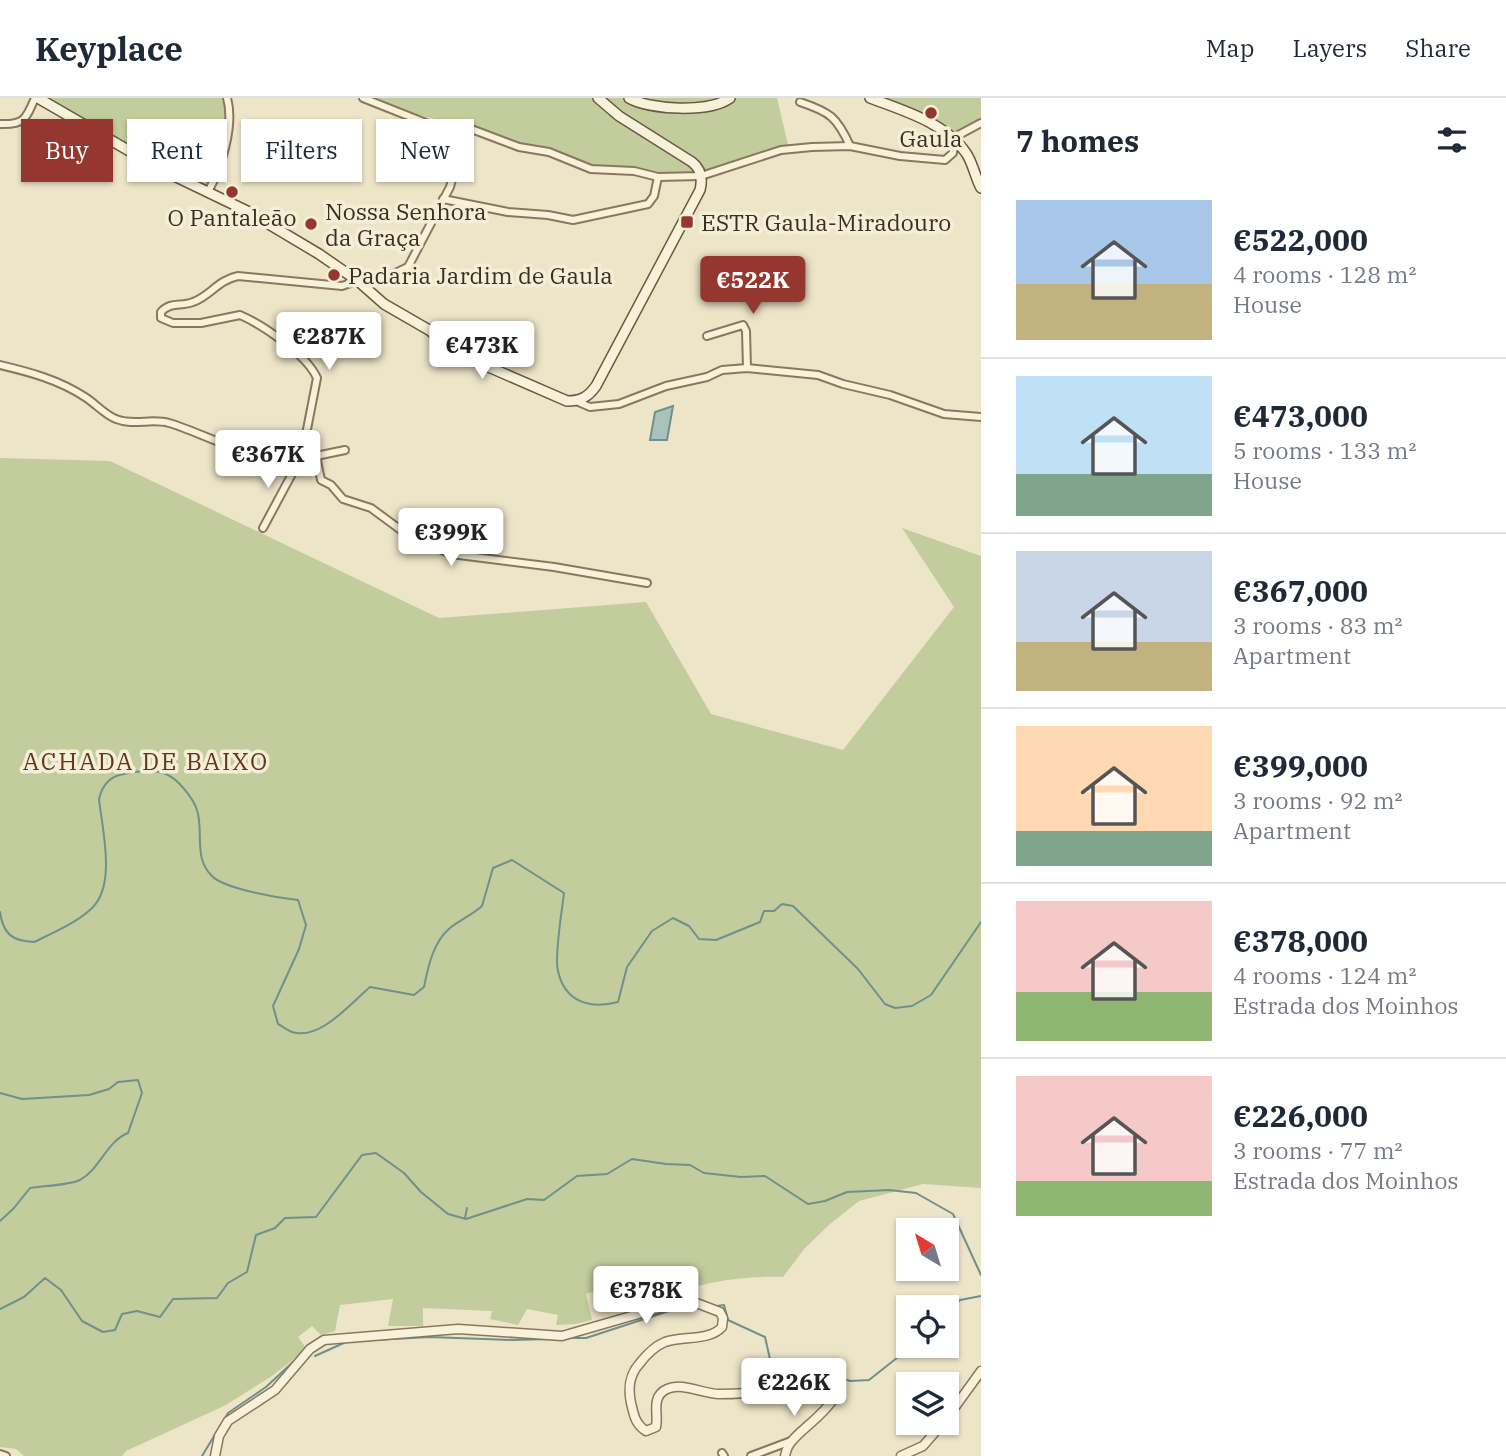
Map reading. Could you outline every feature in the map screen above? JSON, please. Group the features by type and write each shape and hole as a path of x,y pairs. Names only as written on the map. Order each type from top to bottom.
{"main road":[{"path":"36,98 164,171 247,211 341,268 384,304 429,330 461,355 559,399 576,401 587,396 596,386 700,190 701,176 692,162 619,116 598,98"},
{"path":"629,98 655,105 700,108 730,98"},
{"path":"870,98 925,119 953,140 969,158 981,188"}],"street":[{"path":"0,124 13,124 23,120 36,98"},
{"path":"208,192 219,172 229,118 228,98"},
{"path":"363,98 416,119"},
{"path":"800,102 822,110 837,120 850,146"},
{"path":"474,130 519,147 549,152 583,168 634,171 658,177 701,176 789,149 850,146 900,156 945,160 954,153 953,140 981,123"},
{"path":"443,200 508,212 579,219 648,204 654,196 658,177"},
{"path":"263,528 299,457 317,378 308,364 283,342 240,315 201,323 181,323 166,321 161,318 161,312 174,303 197,301 226,279 238,276 342,286 393,274 408,267 450,182"},
{"path":"707,336 743,325 746,331 747,368"},
{"path":"0,366 38,374 69,388 120,421 160,420 240,450 284,460 345,450"},
{"path":"576,401 590,407 619,404 666,386 707,377 722,370 747,368 818,375 890,395 943,414 981,417"},
{"path":"316,456 321,480 331,485 343,499 370,508 409,536 451,554 554,567 647,583"},
{"path":"215,1456 219,1436 228,1421 275,1390 310,1349 324,1340 458,1329 562,1336 680,1301 691,1301 717,1310 723,1315 723,1324 715,1333 663,1343 636,1367 629,1385 629,1394 638,1424 643,1430 649,1432 656,1427 656,1400 663,1391 671,1388 681,1387 718,1394 773,1389 815,1377 830,1377 837,1384 838,1390 829,1406 791,1441 751,1456"},
{"path":"959,1401 981,1371"},
{"path":"901,1456 923,1446 933,1435"},
{"path":"785,1456 791,1441"},
{"path":"0,1454 6,1456"}],"green space":[{"path":"47,98 227,98 228,122 227,130 227,119 127,119 127,148 113,139 113,119 81,119"},
{"path":"364,98 777,98 789,149 701,176 591,169 474,130 474,119 435,119 373,103"},
{"path":"870,98 981,98 981,123 951,139 917,115"},
{"path":"187,182 213,182 208,192"},
{"path":"0,458 110,461 439,618 646,602 711,714 843,750 954,607 902,528 981,556 981,1188 923,1184 859,1201 805,1248 783,1277 740,1278 702,1285 625,1311 614,1285 586,1294 592,1320 575,1324 556,1325 558,1315 527,1309 518,1325 490,1319 492,1311 423,1308 423,1326 388,1326 393,1299 340,1305 335,1331 321,1335 312,1326 298,1337 307,1349 272,1376 226,1405 126,1451 122,1456 24,1456 16,1449 0,1447"}],"water":[{"path":"673,406 667,440 650,440 655,412"}],"waterway":[{"path":"0,912 3,926 10,935 34,942 91,909 99,899 106,872 99,799 102,790 107,782 119,775 151,771 171,776 192,800 199,818 203,861 212,876 240,889 298,900 306,925 299,949 273,1006 278,1024 292,1032 303,1033 324,1026 370,987 414,995 424,987 439,940 450,928 482,906 493,868 512,860 564,893 558,971 561,982 573,997 589,1004 618,1002 627,967 652,931 673,918 689,926 699,939 716,940 760,922 764,911 774,911 782,904 793,906 858,969 885,1004 895,1008 912,1006 931,995 981,922"},
{"path":"0,1093 22,1099 89,1095 109,1089 118,1082 138,1080 142,1093 128,1133 114,1142 87,1175 70,1183 30,1188 0,1221"},
{"path":"0,1309 24,1297 45,1278 61,1290 82,1321 103,1332 115,1330 122,1314 137,1311 160,1317 173,1299 217,1298 228,1283 247,1272 256,1235 275,1228 285,1218 316,1217 362,1155 376,1153 404,1173 421,1192 448,1214 466,1219 527,1199 544,1200 577,1176 607,1174 632,1159 690,1165 704,1173 741,1177 765,1176 808,1204 825,1201 847,1192 889,1190 916,1193 953,1214 981,1275"},
{"path":"465,1218 467,1208"},
{"path":"959,1301 981,1296"},
{"path":"717,1306 724,1305 728,1320 765,1337 772,1368 826,1373"},
{"path":"568,1338 586,1338 672,1310 698,1307"},
{"path":"355,1341 430,1337 549,1339"},
{"path":"315,1356 346,1342"},
{"path":"833,1375 850,1381 869,1380 897,1358"},
{"path":"202,1456 228,1413 266,1387 294,1361"}],"place":[{"name":"Gaula","path":"931,113"},
{"name":"O Pantaleão","path":"232,192"},
{"name":"ESTR Gaula-Miradouro","path":"687,222"},
{"name":"Nossa Senhora da Graça","path":"311,224"},
{"name":"Padaria Jardim de Gaula","path":"334,275"}],"district":[{"name":"ACHADA DE BAIXO","path":"146,761"}]}
